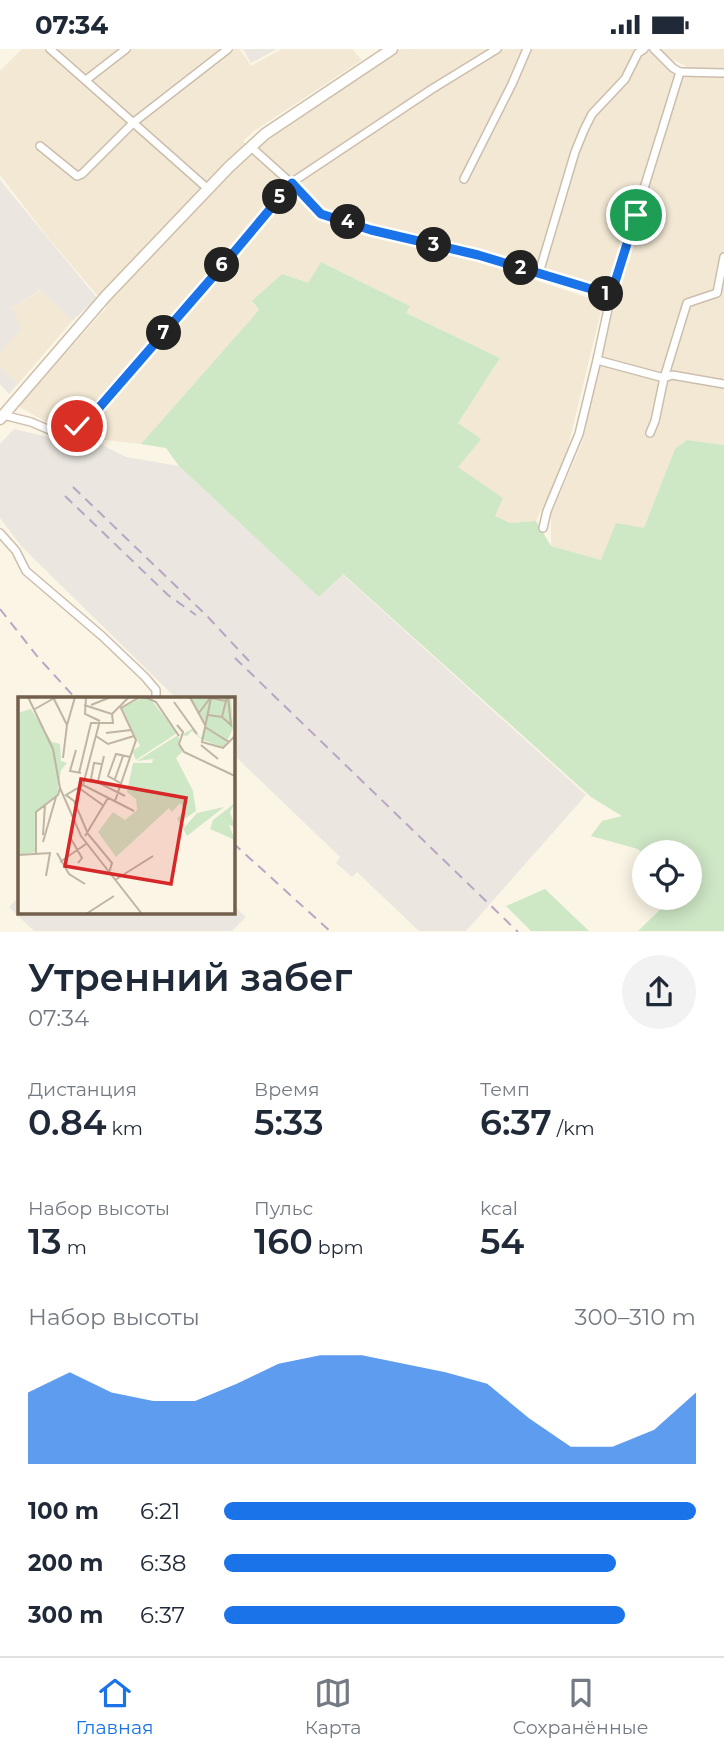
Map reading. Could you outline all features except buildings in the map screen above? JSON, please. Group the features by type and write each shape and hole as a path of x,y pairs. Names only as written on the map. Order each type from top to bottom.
{"main road":[{"path":"2,417 106,296 208,188 251,147 265,134 392,49"}],"street":[{"path":"50,49 208,188"},
{"path":"86,80 126,49"},
{"path":"40,146 77,176 82,174 134,122 228,49"},
{"path":"2,417 31,422 52,431 63,431 77,426 97,410 292,183 497,49"},
{"path":"464,179 527,49"},
{"path":"539,273 584,130 592,114 625,79 638,53 644,49"},
{"path":"654,49 680,72 724,73"},
{"path":"543,528 547,511 579,433 611,295 680,72"},
{"path":"251,147 292,183 321,214 371,230 478,255 611,295"},
{"path":"650,433 687,303 717,293 724,257"},
{"path":"597,360 664,378 672,375 724,384"},
{"path":"0,533 16,551 26,571 145,677 156,690 156,697"}],"shaded area":[{"path":"22,49 240,49 251,66 282,49 352,49 362,60 243,141 319,217 430,252 479,261 603,303 563,467 536,521 510,523 494,516 503,498 457,467 458,423 500,358 406,313 410,306 321,262 308,283 252,302 259,310 141,444 71,436 18,406 107,307 0,175 0,71"},
{"path":"243,49 277,49 251,63"},
{"path":"401,49 649,49 660,62 677,73 606,297 469,248 331,214 296,187 256,148"},
{"path":"658,49 724,49 724,445 687,440 675,449 644,529 601,560 551,546 551,515 582,443 613,302 686,66 664,56"},
{"path":"0,180 97,298 72,321 40,290 12,308 22,329 0,352"},
{"path":"41,290 72,321 18,384 0,367 0,352 22,329 11,309"},
{"path":"0,367 18,384 9,394 0,384"},
{"path":"14,429 93,448 100,444 126,457 179,466 319,597 342,574 586,795 466,931 419,931 357,872 352,877 336,863 340,857 234,755 234,697 175,697 22,547 0,518 0,444"},
{"path":"18,897 18,914 234,914 234,906 246,917 232,931 34,931 9,907"}],"green space":[{"path":"321,262 410,306 406,313 500,358 458,423 481,439 458,467 503,498 495,516 510,523 536,521 551,546 601,560 616,523 644,528 675,449 687,440 724,445 724,931 638,931 660,910 702,910 702,840 632,840 632,847 591,836 602,821 622,816 591,797 343,574 319,597 179,466 166,448 141,444 259,310 252,301 282,274 308,283"},
{"path":"545,889 589,931 531,931 506,906"}],"railway":[{"path":"73,487 207,616 249,661"},
{"path":"65,496 168,595 196,615"},
{"path":"0,609 74,697"},
{"path":"235,658 518,932"},
{"path":"234,844 331,932"}],"route":[{"path":"77,426 97,410 292,183 321,214 371,230 478,255 611,295 636,215"}]}
